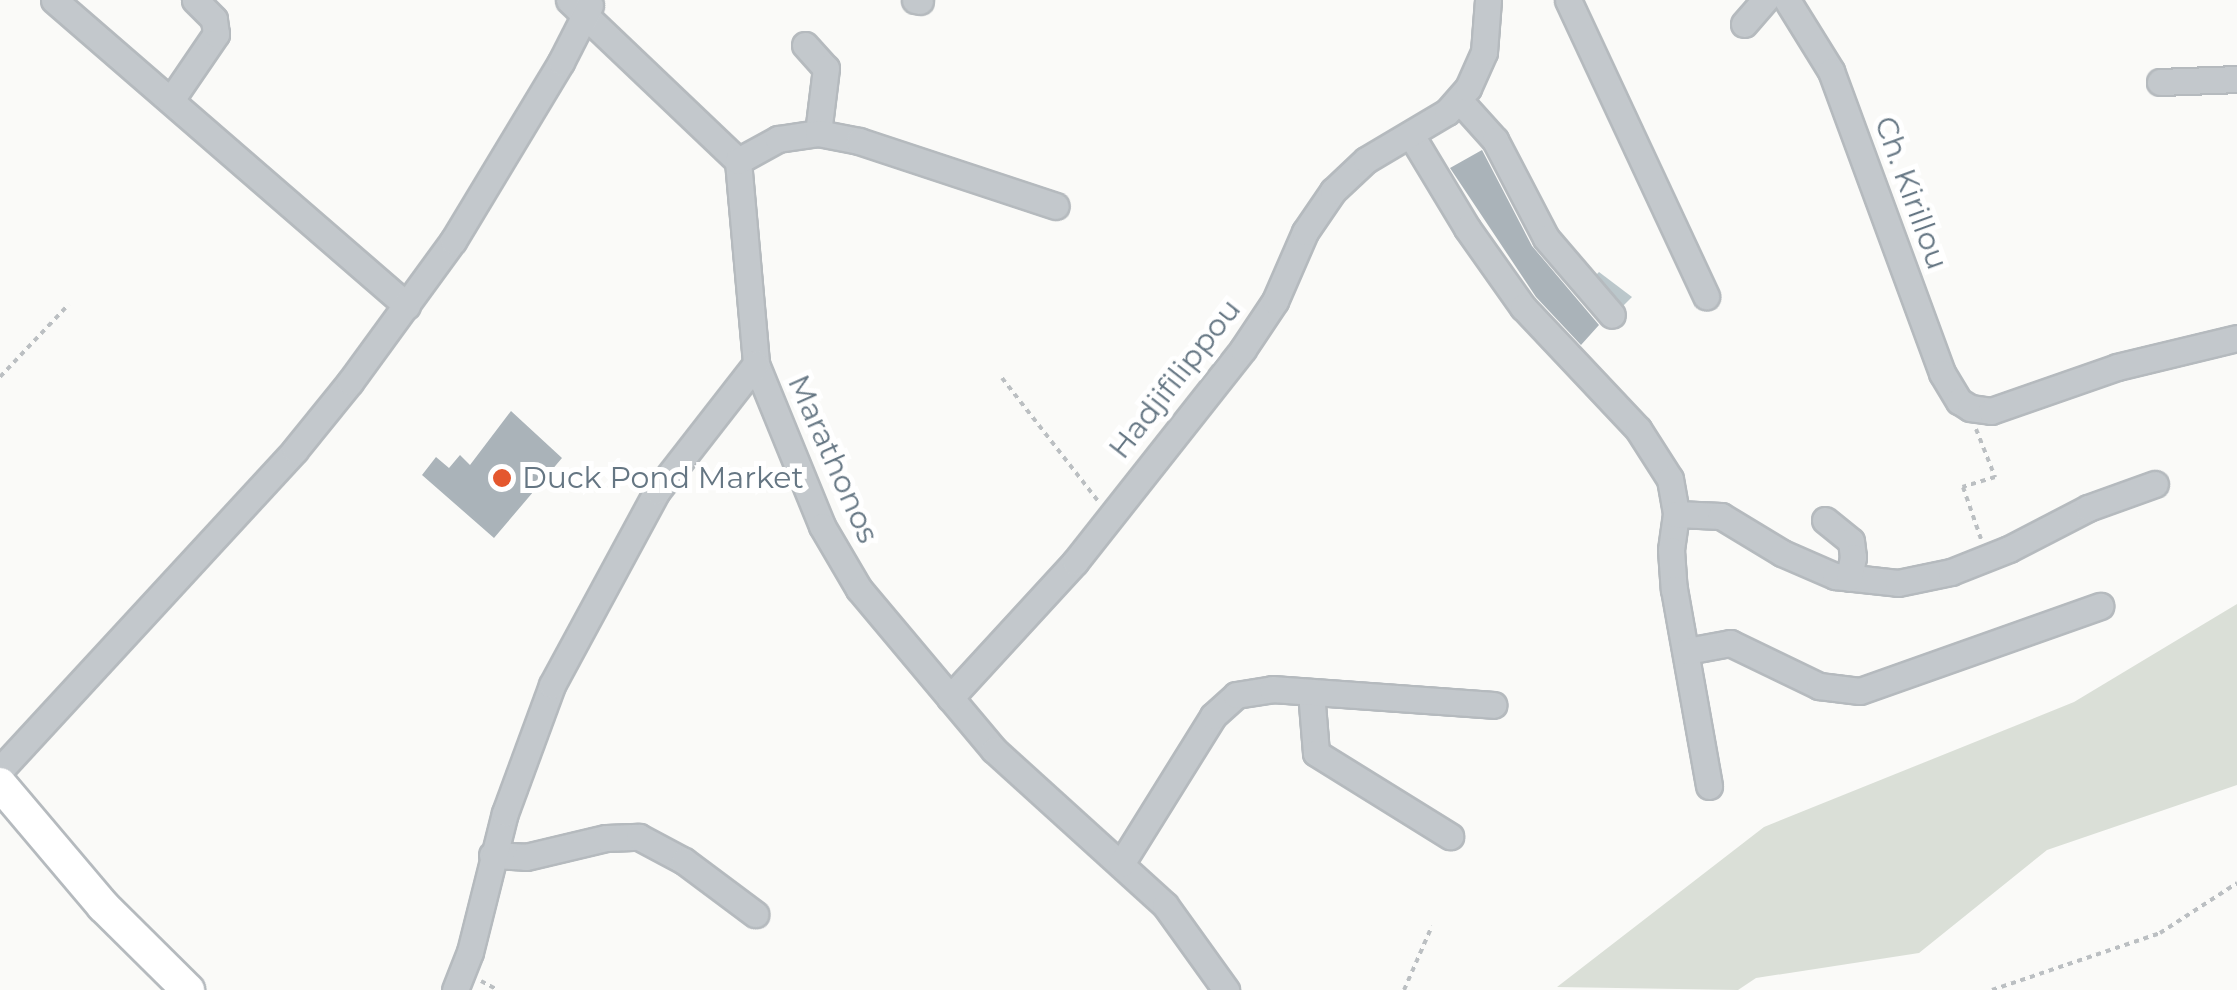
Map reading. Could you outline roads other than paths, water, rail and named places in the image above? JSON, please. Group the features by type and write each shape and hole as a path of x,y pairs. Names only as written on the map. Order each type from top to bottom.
{"main road":[{"path":"2,788 102,906 188,990"}],"street":[{"path":"54,0 407,306"},
{"path":"171,100 216,34 214,19 195,0"},
{"name":"Hadjifilippou","path":"950,698 1031,613 1260,327 1305,232 1326,200 1366,160 1458,100 1477,73 1484,52 1488,0"},
{"path":"1568,0 1706,296"},
{"path":"1744,24 1765,0"},
{"name":"Ch. Kirillou","path":"1787,0 1830,70 1942,373 1970,408 1992,411 2014,406 2116,367 2237,338"},
{"path":"2,788 296,450 407,306 463,224 582,5 738,161 778,139 818,133 859,142 1056,206"},
{"path":"805,45 826,68 818,133"},
{"path":"2160,82 2237,80"},
{"path":"1458,100 1495,140 1546,238 1612,315"},
{"path":"1411,134 1467,228 1523,307 1652,446 1670,479 1676,514 1671,568 1709,786"},
{"name":"Marathonos","path":"738,161 756,364 838,557 881,619 994,750 1121,864 1186,930 1226,990"},
{"path":"454,990 470,952 492,855 530,736 575,636 657,491 756,364"},
{"path":"1676,514 1721,516 1812,568 1849,578 1910,582 1988,558 2088,508 2155,484"},
{"path":"1824,520 1850,541 1854,557 1849,578"},
{"path":"1687,651 1730,644 1819,686 1860,691 2100,606"},
{"path":"1121,864 1222,704 1250,690 1493,705"},
{"path":"1312,692 1316,753 1450,836"},
{"path":"492,855 526,857 606,838 639,838 684,861 755,914"}],"place":[{"name":"Duck Pond Market","path":"502,478"}]}
